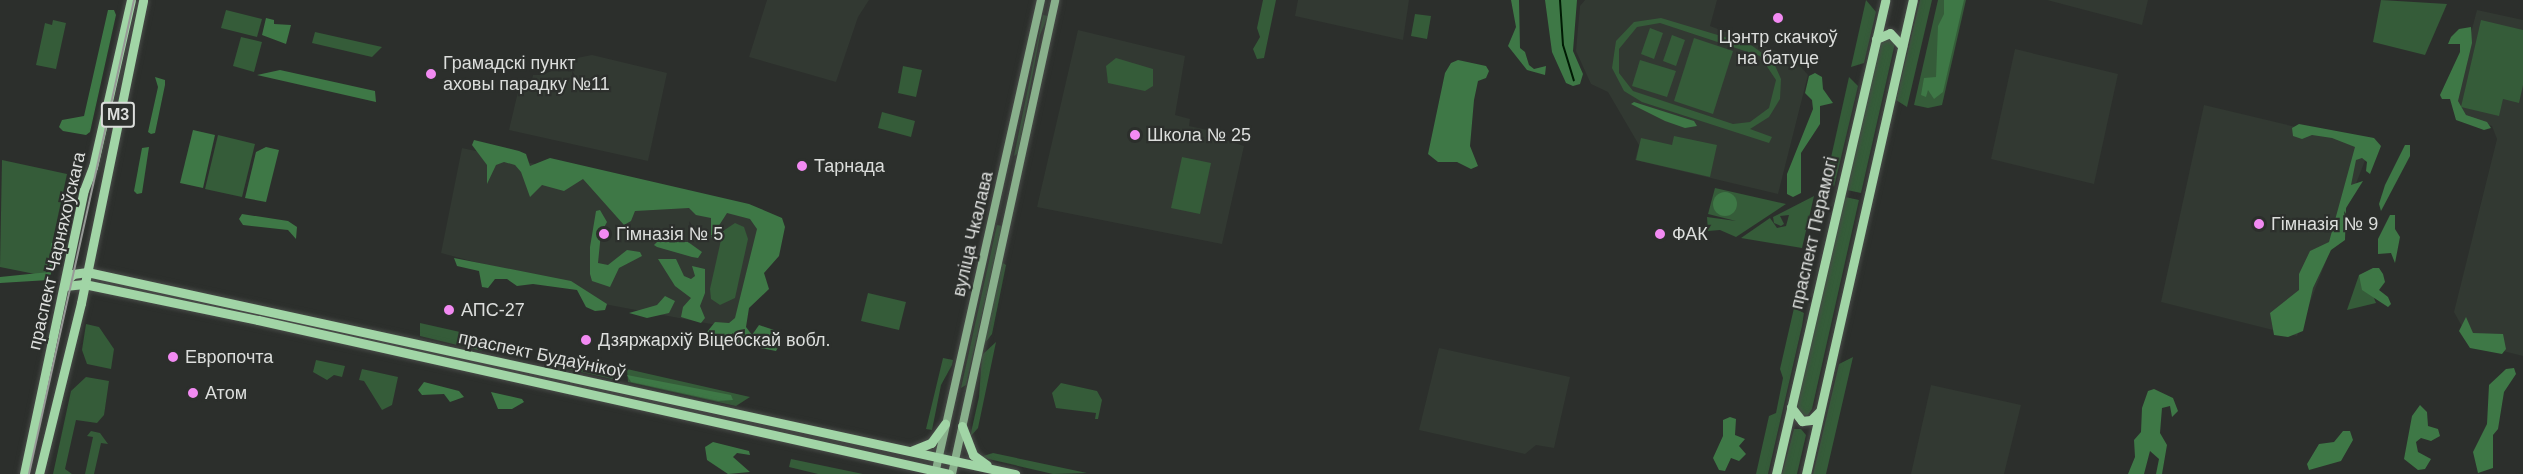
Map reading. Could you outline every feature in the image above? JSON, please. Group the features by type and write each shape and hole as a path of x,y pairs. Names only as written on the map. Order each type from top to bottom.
{"main road":[{"name":"праспект Чарняхоўскага","path":"24,474 65,284 131,0"},
{"name":"праспект Чарняхоўскага","path":"39,474 87,272 143,0"},
{"name":"вуліца Чкалава","path":"935,472 1041,0"},
{"name":"вуліца Чкалава","path":"950,474 955,461 1055,0"},
{"name":"праспект Перамогі","path":"1776,474 1885,0"},
{"path":"1806,474 1913,0"},
{"path":"1881,17 1892,28 1907,23"},
{"path":"1876,39 1890,33 1902,46"},
{"path":"1007,150 1012,159 1021,153"},
{"path":"1002,170 1012,166 1017,174"},
{"path":"65,284 73,274 87,272"},
{"name":"праспект Будаўнікоў","path":"87,272 1015,474"},
{"name":"праспект Будаўнікоў","path":"65,284 84,284 950,474"},
{"path":"954,385 960,395 970,388"},
{"path":"1792,404 1794,414 1802,421 1811,420 1820,411"},
{"path":"908,452 931,443 945,424"},
{"path":"1785,433 1791,426 1801,425 1810,430 1813,440"},
{"path":"962,426 973,455 994,469"},
{"path":"903,464 915,474"}],"shaded area":[{"path":"767,0 869,0 858,17 836,82 749,57"},
{"path":"1298,0 1409,0 1403,40 1295,16"},
{"path":"1585,0 1717,0 1710,26 1792,57 1808,75 1778,194 1635,160 1639,145 1608,92 1591,84 1576,51 1580,6"},
{"path":"2047,0 2148,0 2142,25"},
{"path":"2477,10 2523,20 2523,356 2471,343 2454,312 2497,139 2492,126 2462,117 2453,101"},
{"name":"Школа № 25","path":"1078,30 1185,56 1175,115 1190,119 1189,126 1217,132 1216,137 1244,146 1222,244 1037,207"},
{"path":"2015,49 2118,74 2094,184 1991,159"},
{"path":"592,55 667,73 648,161 509,130 521,79 532,80 533,75 543,75 577,58"},
{"name":"Гімназія № 9","path":"2204,105 2371,145 2297,336 2161,302"},
{"name":"Гімназія № 5","path":"462,148 767,215 743,330 588,301 581,290 441,253"},
{"path":"1439,348 1570,377 1554,448 1536,445 1525,454 1419,430"},
{"path":"1931,385 2021,405 2004,474 1911,474"}],"green space":[{"path":"1263,0 1276,0 1264,58 1257,59 1253,49 1260,37 1257,28"},
{"path":"1511,0 1519,0 1520,48 1525,52 1529,65 1534,69 1546,66 1545,75 1527,70 1508,46 1516,27"},
{"path":"1545,0 1577,0 1573,51 1583,74 1580,84 1573,86 1566,83 1552,52"},
{"path":"1866,0 1876,12 1864,63 1851,67"},
{"path":"1920,0 1932,0 1907,107 1896,100"},
{"path":"1938,0 1966,0 1942,105 1928,108 1914,105"},
{"path":"1944,0 1964,0 1943,92 1934,99 1928,90 1926,97 1921,95 1924,78 1936,77 1938,26 1944,14"},
{"path":"2381,0 2447,4 2425,55 2373,42"},
{"path":"108,10 114,10 116,15 90,132 86,135 63,131 59,127 62,120 84,116"},
{"path":"226,10 262,19 257,37 221,28"},
{"path":"1415,14 1431,16 1427,39 1411,36"},
{"path":"1043,15 1048,16 1040,35 1018,153 1014,156"},
{"path":"266,18 274,20 274,24 291,25 286,44 262,35"},
{"path":"1661,18 1751,45 1773,61 1781,79 1780,99 1769,117 1750,129 1772,137 1769,143 1642,102 1624,91 1612,68 1616,41 1634,22","holes":["1660,23 1760,56 1776,80 1769,108 1750,122 1733,124 1633,91 1619,73 1619,49 1637,27"]},
{"path":"53,20 66,23 56,69 36,65 45,23 52,25"},
{"path":"2481,20 2523,30 2523,85 2519,103 2503,99 2499,116 2461,107"},
{"path":"2471,27 2472,43 2458,101 2466,115 2487,122 2491,128 2484,130 2456,120 2450,99 2442,99 2440,95 2460,52 2460,44 2448,44 2451,37 2459,29"},
{"path":"1650,28 1663,33 1654,59 1641,54"},
{"path":"315,32 382,47 372,57 312,43"},
{"path":"1672,35 1685,40 1676,66 1663,61"},
{"path":"1886,36 1895,43 1861,193 1847,190 1880,41"},
{"path":"241,37 262,42 254,72 233,66"},
{"path":"1694,38 1733,51 1713,114 1674,101"},
{"path":"1116,58 1153,69 1153,86 1145,91 1108,83 1106,66"},
{"path":"1458,60 1486,66 1489,71 1486,78 1478,81 1474,100 1470,146 1478,166 1471,169 1457,162 1438,162 1428,154 1445,73 1451,63"},
{"path":"1640,60 1676,71 1667,97 1632,86"},
{"path":"903,66 922,70 916,97 898,93"},
{"path":"280,70 375,91 376,102 257,75"},
{"path":"1815,73 1822,77 1823,89 1833,103 1820,106 1820,124 1801,153 1801,193 1793,197 1787,194 1787,174 1813,109 1812,100 1805,93 1809,76"},
{"path":"155,77 165,80 165,85 155,133 151,134 148,132 158,87"},
{"path":"1849,77 1858,86 1834,187 1828,171"},
{"path":"1634,102 1694,121 1697,126 1685,128 1665,121 1631,104"},
{"path":"882,112 915,121 911,137 878,128"},
{"path":"2299,124 2374,138 2381,146 2370,174 2366,171 2367,162 2362,158 2356,160 2351,185 2363,181 2346,208 2345,240 2331,250 2313,288 2303,331 2288,337 2274,335 2270,313 2299,290 2299,274 2310,251 2329,242 2355,147 2332,138 2312,135 2302,139 2293,136 2292,128"},
{"path":"193,130 215,135 203,188 180,183"},
{"path":"218,135 255,144 242,197 205,189"},
{"path":"1674,136 1717,145 1710,177 1636,160 1641,138 1672,145"},
{"path":"474,140 526,154 530,166 550,158 749,204 782,218 785,227 779,256 764,273 769,289 749,308 746,327 752,335 759,325 777,331 780,344 776,351 735,343 733,333 722,343 707,332 715,322 729,323 735,318 757,229 750,219 727,213 711,238 711,218 696,215 689,208 635,211 631,221 624,225 583,179 564,191 542,185 530,197 521,172 515,165 504,162 496,165 487,184 487,165 472,145"},
{"path":"2405,145 2410,145 2410,156 2381,211 2379,204 2385,185"},
{"path":"149,147 142,193 137,194 134,191 142,148"},
{"path":"266,147 279,150 266,202 245,198 256,152"},
{"path":"1182,157 1211,163 1200,214 1171,208"},
{"path":"2,160 67,174 45,276 0,267"},
{"path":"1715,188 1786,204 1736,237 1720,230 1708,231 1707,217 1736,221 1708,214"},
{"path":"1725,192 1734,195 1737,204 1734,213 1725,216 1716,213 1713,204 1716,195"},
{"path":"1814,196 1802,248 1741,238 1770,218 1777,228 1786,226 1789,215 1780,216 1784,224 1781,226 1774,223 1773,217"},
{"path":"1845,197 1859,200 1812,409 1808,415 1801,416 1797,406"},
{"path":"600,210 607,222 601,233 598,263 608,265 627,250 640,252 642,256 619,268 610,287 592,281 590,274 590,247 596,211"},
{"path":"242,214 288,221 297,227 296,239 288,230 243,225 239,219"},
{"path":"2390,215 2395,215 2395,229 2400,237 2395,263 2391,253 2378,254 2378,239"},
{"path":"735,223 744,227 748,239 735,298 720,305 711,299 710,289 723,231"},
{"path":"997,225 1002,226 966,385 961,388"},
{"path":"657,242 688,242 702,252 698,258 692,257 657,247 654,245"},
{"path":"51,243 56,243 56,256 49,280 0,283 0,277 49,272"},
{"path":"454,258 571,281 607,304 605,310 595,311 586,307 577,290 533,284 517,286 507,279 495,279 488,288 482,287 479,271 457,266"},
{"path":"658,259 676,259 684,276 691,279 695,276 692,266 705,269 705,293 700,306 705,318 701,323 681,317 683,307 691,298 675,286"},
{"path":"1000,261 1006,265 992,334 982,347"},
{"path":"2373,268 2379,268 2383,274 2385,282 2379,290 2388,297 2391,304 2388,307 2362,290 2359,275"},
{"path":"2359,275 2367,280 2376,303 2347,310"},
{"path":"868,293 906,302 899,330 861,321"},
{"path":"665,296 675,301 669,313 647,318 629,313 657,305"},
{"path":"1794,308 1804,313 1802,326 1768,474 1756,474 1769,416 1776,413 1783,378 1780,369"},
{"path":"2466,317 2473,333 2503,334 2506,349 2502,354 2470,348 2459,331"},
{"path":"420,323 469,334 482,351 420,336"},
{"path":"86,324 99,327 114,349 111,369 87,364 82,350"},
{"path":"996,342 978,428 970,437 979,397 982,355"},
{"path":"1853,357 1826,474 1813,474 1839,364"},
{"path":"943,358 953,360 952,365 941,385 932,430 926,429"},
{"path":"580,359 617,367 616,376 612,379 555,366"},
{"path":"316,360 345,366 342,377 334,375 327,380 313,372"},
{"path":"2514,368 2516,374 2504,392 2498,429 2493,435 2493,468 2478,473 2473,452 2487,424 2489,385 2506,369"},
{"path":"362,369 398,377 392,405 382,410 364,381 359,380"},
{"path":"627,369 750,397 736,406 628,382"},
{"path":"627,375 731,395 733,400 718,401 631,382"},
{"path":"86,377 109,381 104,415 97,423 76,420 65,469 72,474 53,474 71,391"},
{"path":"424,382 459,391 464,397 450,402 444,394 422,395 418,390"},
{"path":"1061,383 1097,391 1102,400 1098,419 1095,419 1096,413 1056,408 1052,393"},
{"path":"2154,389 2173,398 2178,411 2172,417 2170,406 2162,408 2160,433 2167,445 2162,474 2156,474 2159,459 2150,451 2144,474 2128,474 2135,457 2134,440 2141,432 2142,408 2148,391"},
{"path":"491,392 522,399 524,402 512,409 498,409"},
{"path":"2420,405 2427,412 2428,426 2438,429 2440,436 2431,441 2421,438 2416,442 2418,452 2431,459 2425,469 2418,470 2404,459 2412,416"},
{"path":"1730,417 1736,419 1735,435 1745,439 1739,446 1746,454 1739,461 1731,458 1725,471 1719,470 1713,458 1723,436 1723,420"},
{"path":"1794,429 1801,429 1806,435 1797,474 1782,474"},
{"path":"91,431 100,433 108,444 101,443 94,474 85,474 93,437 87,436"},
{"path":"2343,431 2350,431 2353,440 2341,461 2309,470 2307,464 2319,444 2334,442"},
{"path":"713,442 749,451 750,455 737,453 733,457 750,472 728,474 707,460 705,447"},
{"path":"993,453 1087,473 1053,474 980,457"},
{"path":"791,459 863,474 818,474 789,467"}],"waterway":[{"path":"1560,0 1563,45 1574,80"}],"tram line":[{"path":"29,474 134,0"}],"place":[{"name":"Цэнтр скачкоў на батуце","path":"1778,18"},
{"name":"Грамадскі пункт аховы парадку №11","path":"431,74"},
{"name":"Школа № 25","path":"1135,135"},
{"name":"Тарнада","path":"802,166"},
{"name":"Гімназія № 9","path":"2259,224"},
{"name":"Гімназія № 5","path":"604,234"},
{"name":"ФАК","path":"1660,234"},
{"name":"АПС-27","path":"449,310"},
{"name":"Дзяржархіў Віцебскай вобл.","path":"586,340"},
{"name":"Европочта","path":"173,357"},
{"name":"Атом","path":"193,393"}]}
